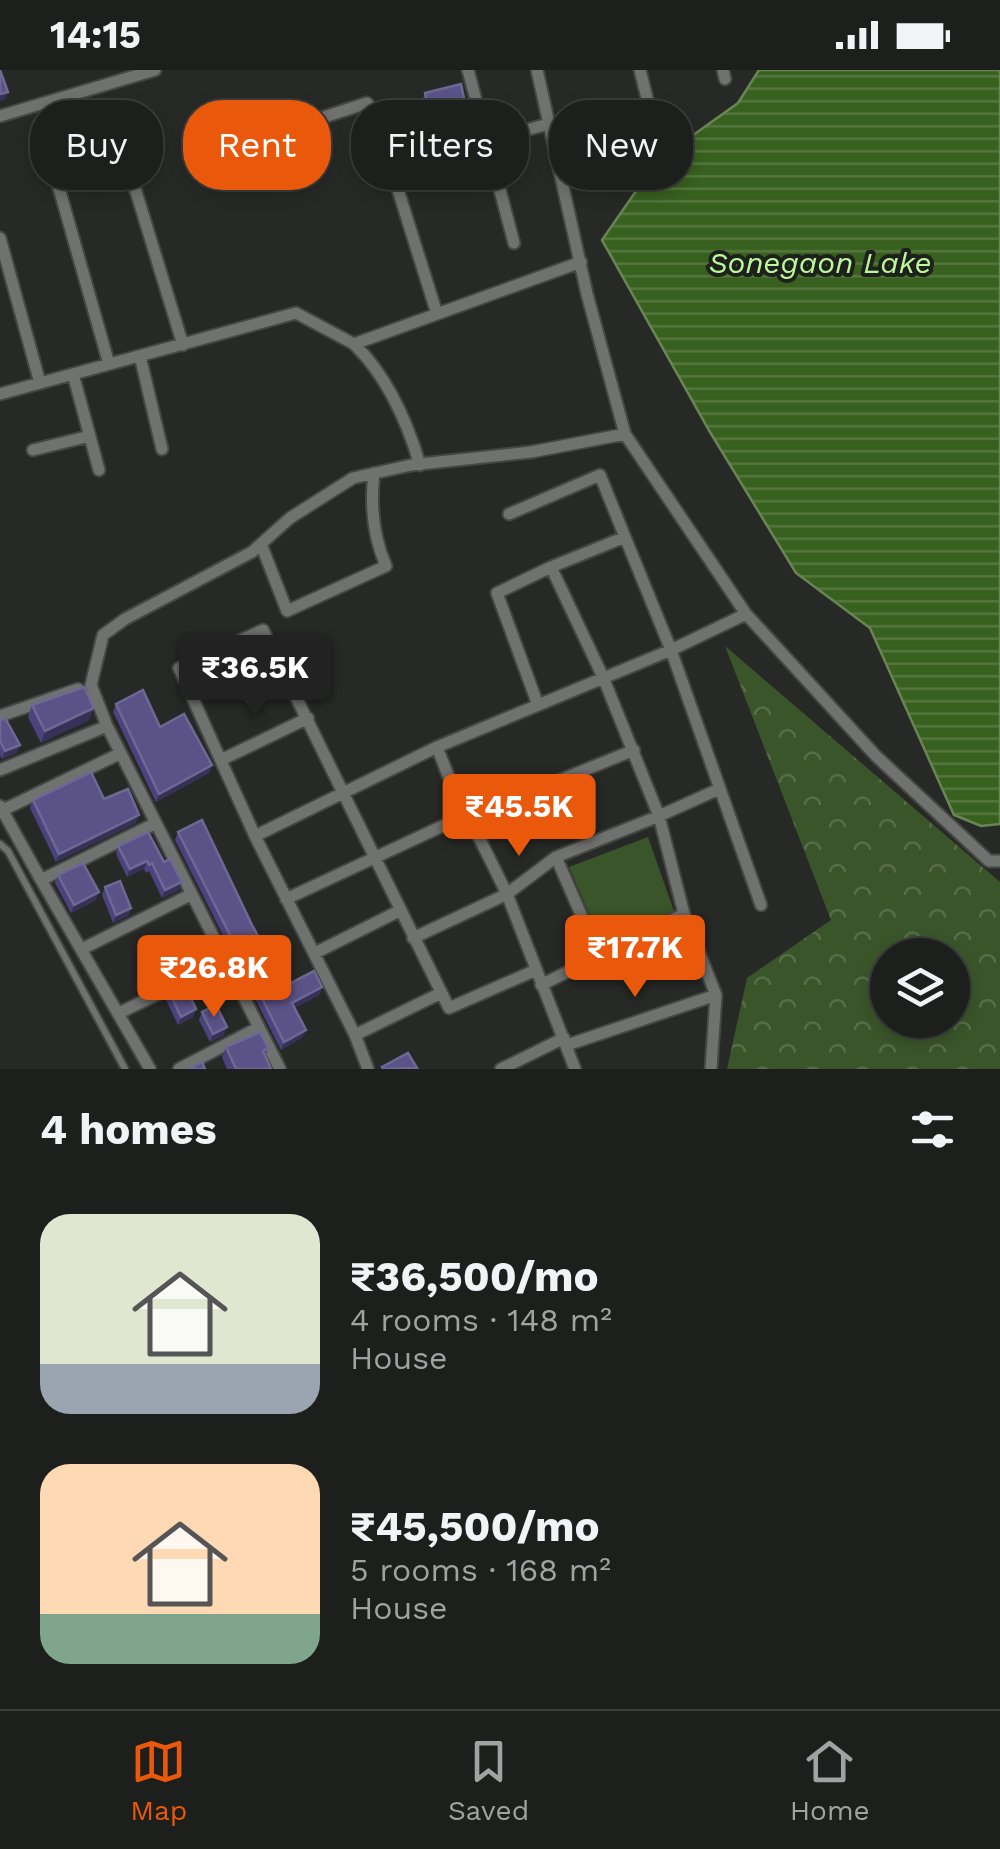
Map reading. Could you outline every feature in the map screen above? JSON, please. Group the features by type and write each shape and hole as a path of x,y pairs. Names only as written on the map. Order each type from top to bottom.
{"street":[{"path":"0,116 155,70"},
{"path":"468,70 476,100"},
{"path":"538,70 549,120"},
{"path":"640,70 648,100"},
{"path":"331,115 367,104 372,110 437,314"},
{"path":"59,190 108,364"},
{"path":"135,190 183,345"},
{"path":"500,190 514,243"},
{"path":"565,190 625,434 746,614 876,756 989,862 1000,862"},
{"path":"0,238 40,383"},
{"path":"354,344 581,262"},
{"path":"0,394 296,313 354,344 384,380 412,437 420,464"},
{"path":"140,356 162,449"},
{"path":"72,374 100,470"},
{"path":"280,1069 107,726 91,685 102,635 252,552 290,518 353,478 420,464 531,452 625,434"},
{"path":"33,450 90,436"},
{"path":"261,544 288,611 386,566 377,546 374,473"},
{"path":"509,514 600,475 670,650 761,904"},
{"path":"538,704 497,593 625,538"},
{"path":"551,567 634,750 659,816 684,914 716,995 709,1068"},
{"path":"255,836 436,747 670,650 746,614"},
{"path":"368,1069 255,836 180,668 263,630 449,1008 536,970"},
{"path":"0,716 91,685"},
{"path":"221,760 308,718"},
{"path":"0,770 107,726"},
{"path":"436,747 466,817 506,894 575,1069"},
{"path":"286,899 466,817 634,750"},
{"path":"119,754 1,808 150,1069"},
{"path":"413,938 506,894 556,857 719,789"},
{"path":"41,880 156,823"},
{"path":"556,857 600,958"},
{"path":"82,949 192,894"},
{"path":"314,953 401,910"},
{"path":"540,984 684,914"},
{"path":"120,1013 224,962"},
{"path":"354,1034 441,993"},
{"path":"501,1069 565,1041 716,995"},
{"path":"178,1069 258,1028"}],"lane":[{"path":"0,844 14,863 124,1069"}],"green space":[{"path":"725,646 1000,882 1000,1069 727,1069 747,978 831,920"},
{"path":"648,837 675,914 604,948 569,867"}],"water":[{"name":"Sonegaon Lake","path":"759,70 1000,70 1000,824 981,826 954,815 870,628 796,573 710,432 602,240 637,190 693,190 693,135 738,103"}],"building":[{"path":"0,70 8,92 0,94"},
{"path":"461,84 464,100 427,100 425,93"},
{"path":"84,687 94,708 45,731 32,705"},
{"path":"143,690 160,727 184,714 212,765 159,794 116,704"},
{"path":"5,718 20,745 5,751 0,741 0,721"},
{"path":"91,772 104,799 128,789 139,815 59,854 33,800"},
{"path":"202,820 285,986 314,971 322,987 292,1003 306,1030 284,1042 178,832"},
{"path":"148,832 164,862 170,859 182,882 165,890 152,863 147,861 130,869 118,846"},
{"path":"83,863 99,892 74,905 58,875"},
{"path":"120,881 131,908 116,915 105,887"},
{"path":"185,985 196,1009 181,1017 169,992"},
{"path":"216,1005 227,1027 213,1034 202,1012"},
{"path":"260,1032 268,1048 263,1051 271,1069 236,1069 226,1047"},
{"path":"408,1053 417,1068 383,1069 382,1067"}]}
